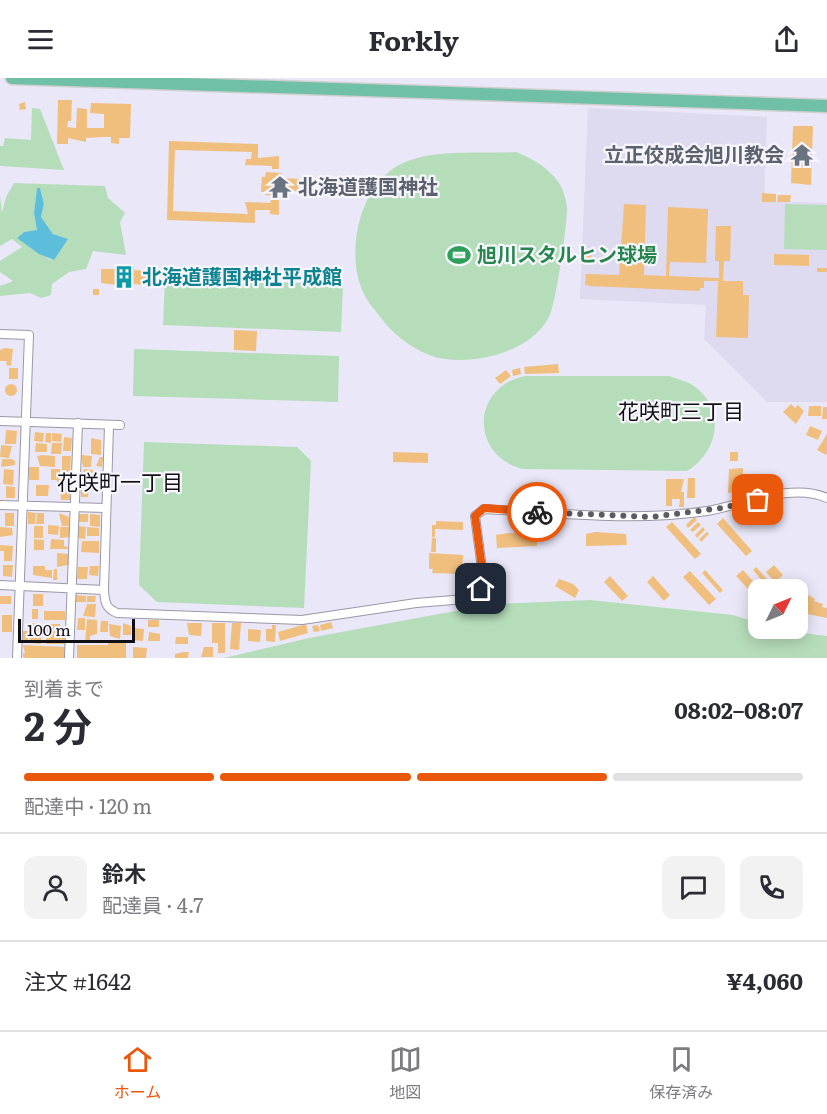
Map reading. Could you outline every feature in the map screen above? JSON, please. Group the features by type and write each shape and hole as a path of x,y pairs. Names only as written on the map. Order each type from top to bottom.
{"highway":[{"path":"12,78 827,106"}],"street":[{"path":"0,334 29,335 17,658"},
{"path":"0,421 120,425"},
{"path":"69,658 78,423"},
{"path":"110,424 104,590 105,604 117,613 302,620 417,603 466,599 481,589 483,576 475,516 484,508 651,517 722,508 794,492 806,492 827,498"},
{"path":"0,505 106,508"},
{"path":"0,585 104,590"}],"shaded area":[{"path":"588,108 767,117 764,201 827,203 827,402 767,402 704,339 706,305 580,299"}],"green space":[{"path":"32,108 40,109 64,170 0,166 0,146 3,146 5,138 31,140"},
{"name":"旭川スタルヒン球場","path":"516,152 545,168 555,177 566,203 567,218 561,264 549,317 530,339 517,347 489,357 445,359 418,350 394,332 381,318 365,296 359,280 356,243 359,224 373,189 385,175 399,165 426,156"},
{"path":"14,183 105,186 108,198 125,213 120,222 126,255 93,251 86,269 69,272 52,284 51,295 41,298 30,293 0,296 0,286 13,281 0,272 0,261 22,247 12,239 0,246 0,196 2,213 6,197","holes":["40,188 44,204 41,217 53,234 67,239 51,260 17,238 24,232 37,230 34,213 37,189"]},
{"path":"785,204 827,205 827,250 784,249"},
{"path":"165,277 343,285 341,332 163,325"},
{"path":"134,349 339,356 338,402 133,396"},
{"path":"525,376 669,376 692,385 707,400 713,411 715,422 711,444 697,464 687,471 523,469 506,462 493,451 486,437 484,422 487,407 494,393 507,383"},
{"path":"144,442 297,447 311,461 304,608 157,602 139,585"},
{"path":"590,600 733,615 748,620 748,639 808,639 808,634 827,636 827,658 224,658 309,638 493,604"}],"water":[{"path":"37,188 40,188 44,204 41,217 53,234 68,239 54,260 39,254 17,238 24,232 37,230 34,213"}],"building":[{"path":"58,100 72,100 71,121 68,121 67,127 76,128 77,108 87,109 87,128 104,128 104,114 90,113 91,103 131,104 130,138 119,138 119,144 111,143 111,137 86,138 86,142 68,138 68,144 57,144"},
{"path":"25,102 26,109 20,110 19,104"},
{"name":"立正佼成会旭川教会","path":"793,126 813,126 811,185 791,183"},
{"name":"北海道護国神社","path":"169,141 258,144 258,158 279,156 279,169 272,169 272,166 245,165 246,159 251,159 252,152 175,150 173,211 248,214 245,202 270,203 271,200 279,200 279,215 270,214 270,210 255,210 255,223 167,220"},
{"name":"北海道護国神社","path":"266,172 282,173 281,178 299,179 298,192 279,191 278,196 265,195 265,192 261,192 262,177 265,177"},
{"path":"762,193 776,194 776,202 762,202"},
{"path":"778,195 791,195 790,202 777,202"},
{"path":"624,204 646,205 644,275 666,276 668,207 708,209 706,263 670,262 669,276 719,278 719,261 715,261 716,226 731,226 730,261 724,261 723,281 743,281 743,295 749,295 748,338 716,337 718,281 704,281 704,288 700,288 700,291 585,284 586,274 619,275"},
{"path":"585,251 592,251 591,261 584,260"},
{"path":"774,254 809,255 809,266 774,265"},
{"name":"北海道護国神社平成館","path":"116,266 134,266 134,270 148,271 147,285 133,284 133,287 101,283 101,269 116,269"},
{"path":"817,268 827,268 827,272 817,272"},
{"path":"93,289 99,289 99,295 93,295"},
{"path":"234,330 257,331 256,351 234,350"},
{"path":"13,349 11,366 6,365 7,361 0,361 0,350"},
{"path":"558,364 559,373 525,374 524,367"},
{"path":"9,368 18,368 18,379 9,379"},
{"path":"520,368 521,374 513,376 512,370"},
{"path":"506,370 511,376 500,384 495,378"},
{"path":"13,384 17,390 13,396 9,396 5,388"},
{"path":"791,404 795,408 798,405 804,411 796,424 783,412"},
{"path":"809,406 821,406 821,416 808,416"},
{"path":"823,407 827,407 827,419 822,419"},
{"path":"810,426 822,431 818,440 806,435"},
{"path":"6,430 17,431 16,444 5,444"},
{"path":"35,432 44,433 43,442 34,441"},
{"path":"46,433 51,433 51,443 45,442"},
{"path":"52,433 62,434 61,442 52,441"},
{"path":"827,434 827,453 826,455 817,450"},
{"path":"64,437 72,438 71,451 63,451"},
{"path":"91,438 101,440 101,455 91,454"},
{"path":"36,443 47,444 47,452 35,452"},
{"path":"52,443 62,443 61,454 51,454"},
{"path":"1,445 12,446 9,458 0,457"},
{"path":"393,452 428,453 428,463 393,462"},
{"path":"730,452 738,452 738,461 730,461"},
{"path":"81,455 92,456 91,467 83,467"},
{"path":"37,456 55,456 55,467 40,466"},
{"path":"62,456 71,456 70,475 62,475"},
{"path":"100,457 103,457 102,467 96,466"},
{"path":"2,459 11,459 15,461 15,465 1,467"},
{"path":"29,467 39,467 39,480 29,480"},
{"path":"743,468 743,491 728,493 729,469"},
{"path":"4,469 14,470 13,485 3,484"},
{"path":"51,469 60,469 60,481 61,477 71,477 71,486 57,485 57,480 51,480"},
{"path":"84,469 93,470 93,481 81,481"},
{"path":"770,475 776,475 775,482 769,481"},
{"path":"688,478 695,478 695,498 687,498"},
{"path":"666,479 684,479 681,492 684,492 684,507 679,507 680,499 672,499 672,506 666,506"},
{"path":"81,484 89,485 88,497 81,497"},
{"path":"36,485 49,485 48,496 36,496"},
{"path":"6,486 15,487 15,498 6,498"},
{"path":"60,487 66,487 66,492 70,492 70,500 61,500"},
{"path":"28,512 36,513 35,524 28,524"},
{"path":"5,513 14,513 14,526 5,526"},
{"path":"37,513 44,513 44,524 36,524"},
{"path":"59,513 69,517 69,526 62,526"},
{"path":"78,514 88,514 88,522 78,522"},
{"path":"90,514 100,515 100,527 90,526"},
{"path":"694,517 697,520 688,528 686,525"},
{"path":"723,518 752,551 746,556 717,524"},
{"path":"436,521 463,522 463,530 435,529 435,537 432,537 432,525 436,525"},
{"path":"672,522 701,554 695,559 666,527"},
{"path":"698,522 701,525 693,532 690,530"},
{"path":"48,525 59,526 58,535 48,534"},
{"path":"34,526 43,526 43,538 34,538"},
{"path":"78,526 86,527 85,539 77,538"},
{"path":"0,527 12,528 13,535 0,537"},
{"path":"60,527 69,527 69,537 60,538"},
{"path":"87,527 99,528 99,536 87,536"},
{"path":"703,527 705,530 697,538 695,535"},
{"path":"595,532 626,534 627,545 586,546 586,534"},
{"path":"707,532 709,534 701,542 699,539"},
{"path":"537,534 537,546 497,548 496,535"},
{"path":"432,538 436,538 436,552 431,552"},
{"path":"34,539 44,540 44,550 34,550"},
{"path":"51,539 64,540 64,546 68,549 50,549"},
{"path":"82,541 99,541 99,553 81,552"},
{"path":"0,545 13,546 12,561 4,561 4,551 0,551"},
{"path":"57,553 68,554 68,565 57,567"},
{"path":"429,553 463,555 462,574 432,573 433,569 429,569"},
{"path":"3,565 13,565 12,577 3,576"},
{"path":"774,565 783,575 778,579 772,579 766,572"},
{"path":"33,566 45,566 45,570 52,570 52,578 33,575"},
{"path":"90,566 99,566 98,576 89,575"},
{"path":"78,567 88,567 87,579 77,579"},
{"path":"756,567 767,579 761,579 753,570"},
{"path":"54,569 57,569 57,580 53,580"},
{"path":"705,570 723,590 720,593 702,573"},
{"path":"743,570 751,579 748,579 748,589 736,576"},
{"path":"690,571 716,599 709,605 683,577"},
{"path":"610,576 628,596 622,601 604,582"},
{"path":"653,576 670,595 664,601 647,582"},
{"path":"559,579 573,584 579,590 575,598 555,586"},
{"path":"33,594 43,594 43,606 33,606"},
{"path":"76,595 86,596 86,602 75,602"},
{"path":"808,595 815,599 814,601 823,604 822,607 827,608 827,618 808,614"},
{"path":"0,596 11,596 11,604 0,604"},
{"path":"87,596 96,596 95,602 87,602"},
{"path":"87,604 96,604 95,617 83,616"},
{"path":"32,609 38,609 38,619 32,619"},
{"path":"44,611 65,611 65,620 44,620"},
{"path":"2,615 12,615 12,632 2,632"},
{"path":"78,618 85,618 85,630 77,630"},
{"path":"87,619 97,620 97,634 90,636 90,643 85,643"},
{"path":"148,620 159,620 159,627 148,627"},
{"path":"101,621 108,621 108,632 100,632"},
{"path":"331,622 333,628 321,631 320,625"},
{"path":"30,623 41,624 41,644 30,643"},
{"path":"123,623 131,626 131,635 123,635"},
{"path":"187,623 202,623 201,636 189,635"},
{"path":"212,623 225,623 225,653 218,653 218,643 212,643"},
{"path":"232,623 241,623 239,650 230,649"},
{"path":"46,624 60,624 60,632 65,632 65,644 46,644"},
{"path":"109,624 121,626 120,639 110,636"},
{"path":"306,624 308,633 280,641 278,632"},
{"path":"272,625 276,625 275,642 266,641 266,629 272,629"},
{"path":"318,625 320,631 314,632 312,626"},
{"path":"133,628 144,629 143,641 132,640"},
{"path":"248,629 261,630 260,642 248,641"},
{"path":"23,631 29,631 28,643 23,643"},
{"path":"149,632 160,634 160,641 148,641"},
{"path":"176,637 188,637 188,644 175,644"},
{"path":"108,642 126,642 126,658 77,658 77,645 108,645"},
{"path":"23,645 65,647 64,658 25,658 23,657 25,653"},
{"path":"133,647 147,648 146,658 133,658"},
{"path":"204,647 213,647 213,657 201,657"},
{"path":"189,652 188,658 175,658 175,654"}],"way so far":[{"path":"537,512 651,517 722,508 758,500"}],"place":[{"name":"立正佼成会旭川教会","path":"802,155"},
{"name":"北海道護国神社","path":"280,187"},
{"name":"旭川スタルヒン球場","path":"459,255"},
{"name":"北海道護国神社平成館","path":"124,277"}],"district":[{"name":"花咲町三丁目","path":"681,412"},
{"name":"花咲町一丁目","path":"120,483"}],"route":[{"path":"481,589 483,576 475,516 477,512 484,508 537,512"}]}
